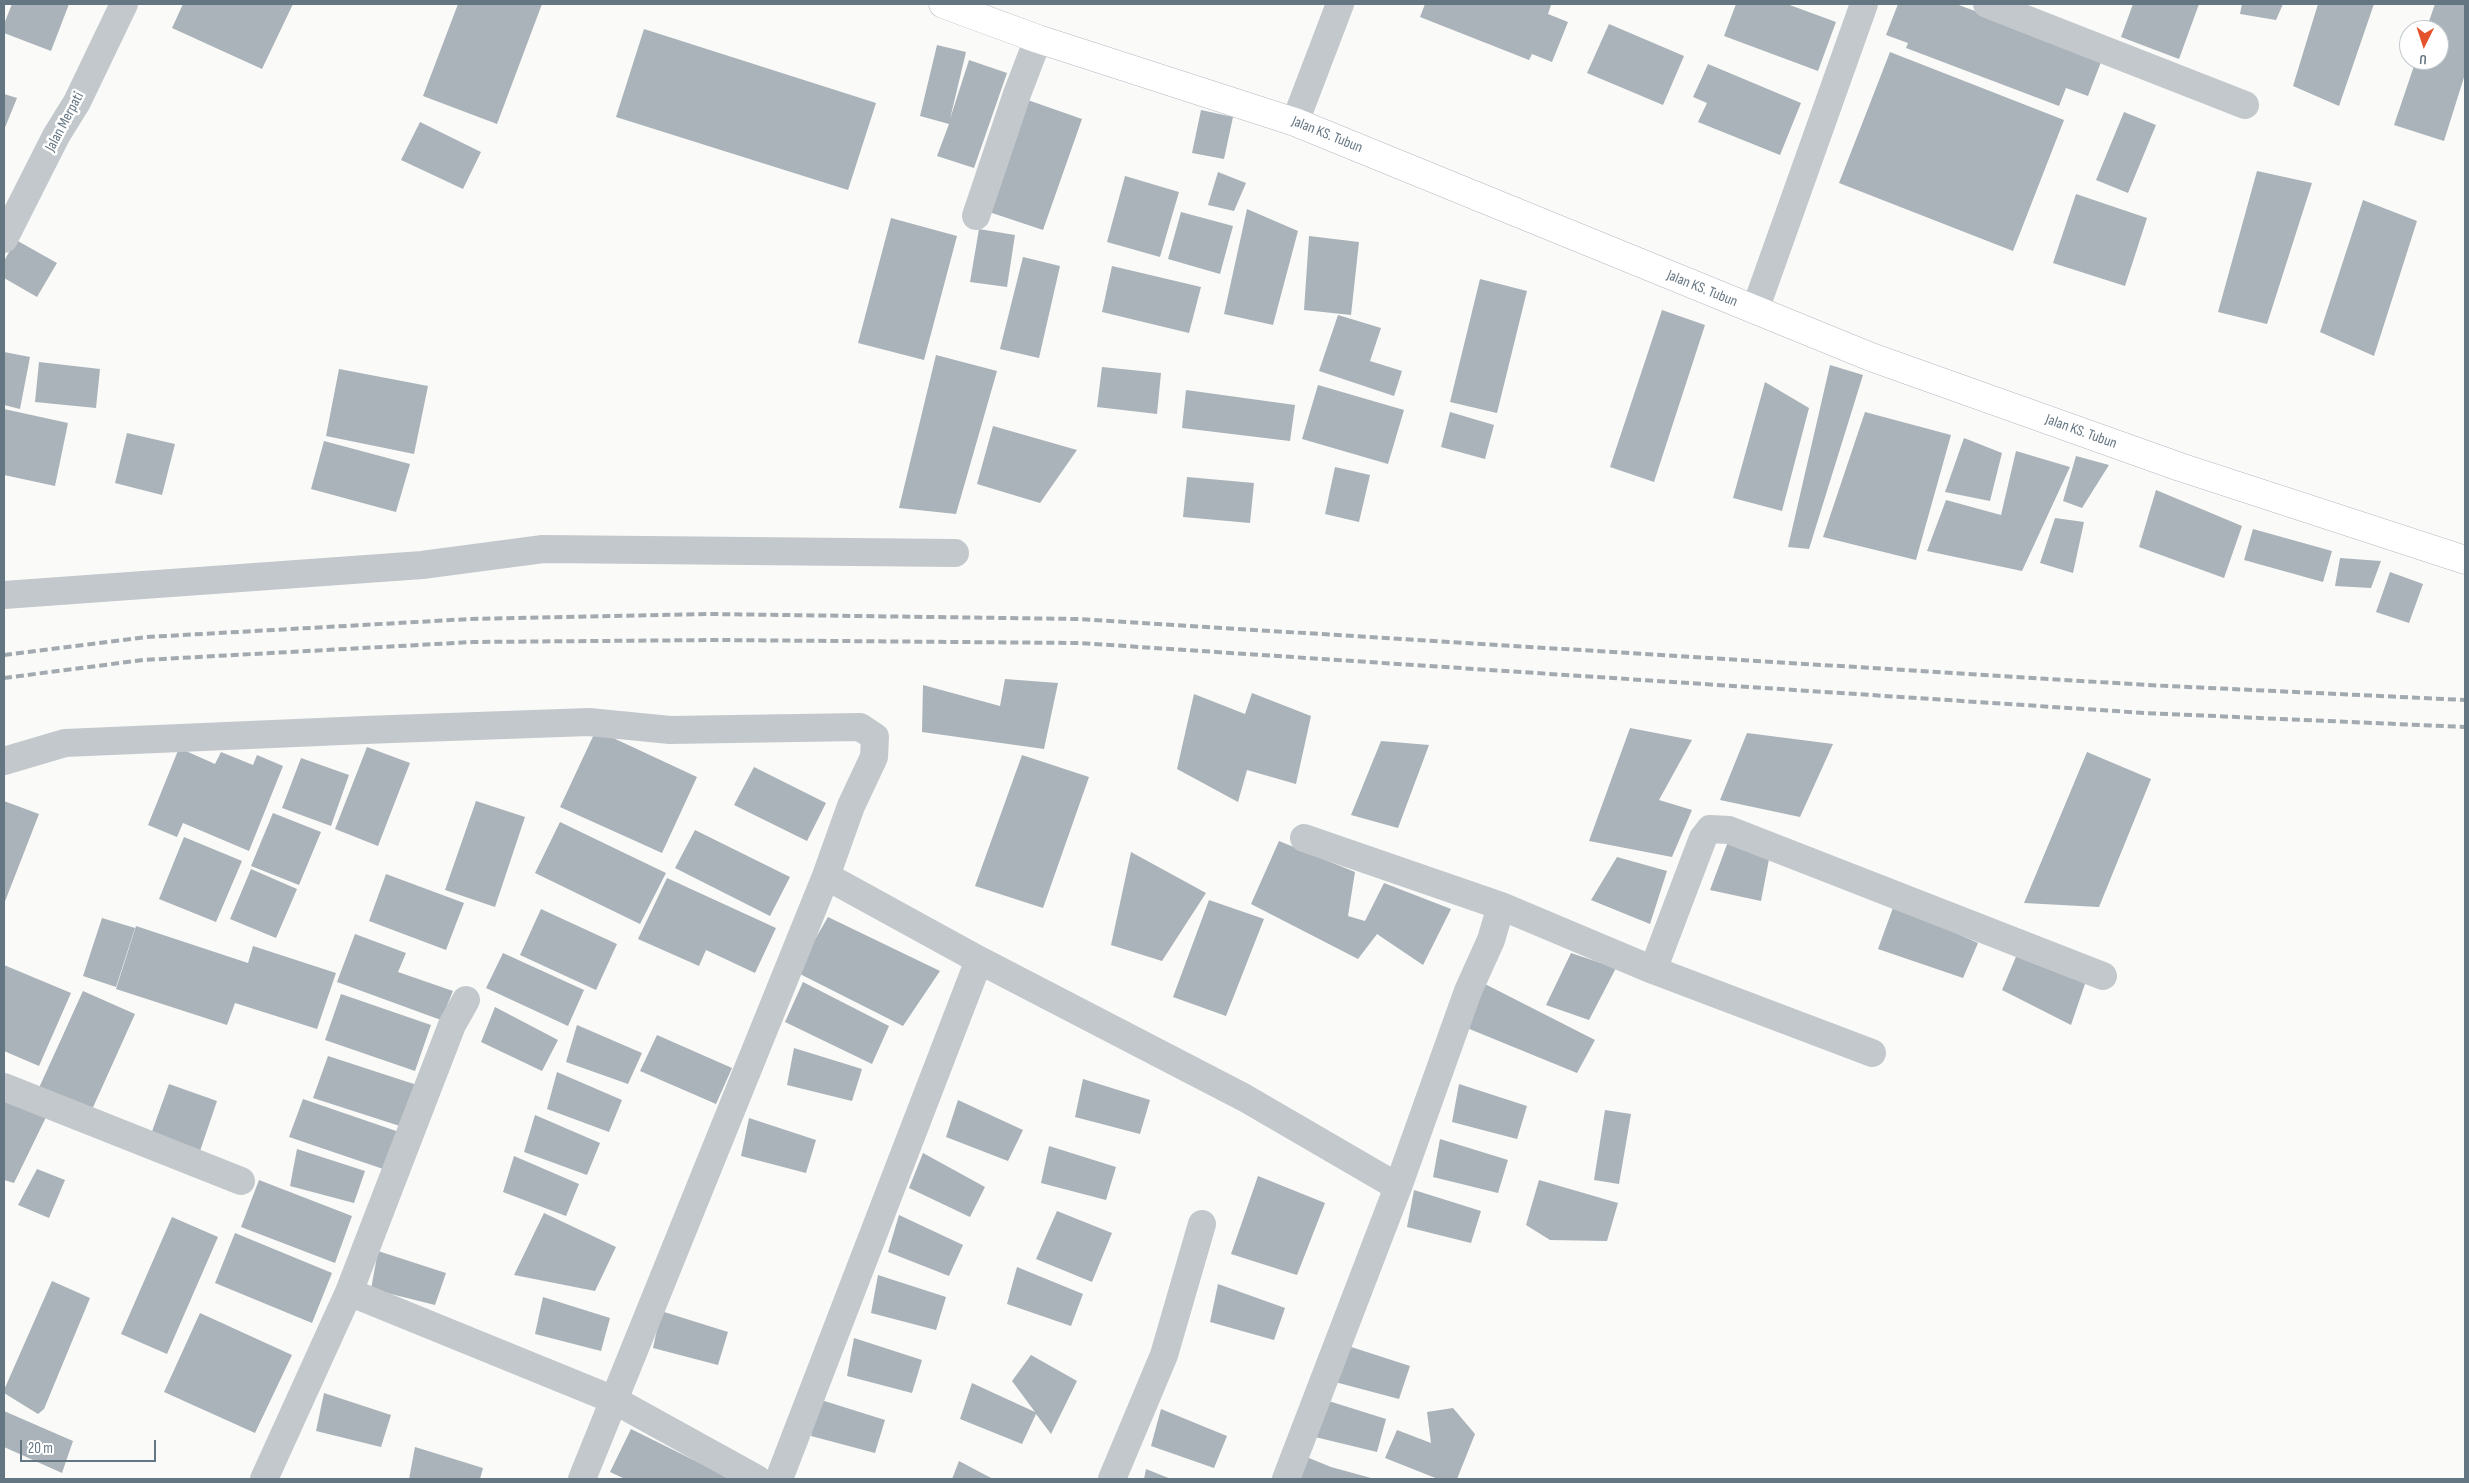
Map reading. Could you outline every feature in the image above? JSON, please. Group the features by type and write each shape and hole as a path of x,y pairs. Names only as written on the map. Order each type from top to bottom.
{"main road":[{"name":"Jalan KS. Tubun","path":"943,4 1038,39 1295,122 1871,357 2180,467 2465,560"}],"street":[{"name":"Jalan Merpati","path":"4,239 56,136 77,102 124,4"},
{"path":"1295,122 1340,4"},
{"path":"1754,310 1864,4"},
{"path":"1987,4 2245,105"},
{"path":"976,216 1017,94 1038,39"},
{"path":"4,595 422,565 543,549 955,553"},
{"path":"4,761 65,743 589,722 670,730 860,727 875,737 874,757 851,806 826,876 582,1479"},
{"path":"1654,970 1702,838 1710,829 1729,830 2102,976"},
{"path":"1304,838 1501,906 1654,970 1872,1053"},
{"path":"826,876 979,960 1245,1098 1398,1187"},
{"path":"1286,1479 1398,1187 1468,991 1491,940 1501,906"},
{"path":"779,1479 979,960"},
{"path":"264,1479 349,1292 452,1025 466,1000"},
{"path":"4,1087 241,1181"},
{"path":"1112,1479 1164,1354 1202,1224"},
{"path":"349,1292 614,1400 757,1479"}],"building":[{"path":"12,4 69,4 51,51 4,33 4,24"},
{"path":"183,4 293,4 262,69 172,28"},
{"path":"458,4 542,4 497,124 423,96"},
{"path":"1425,4 1548,4 1551,5 1548,14 1568,22 1552,62 1532,54 1529,60 1420,17"},
{"path":"1736,4 1787,4 1836,22 1818,71 1724,36"},
{"path":"1898,4 1956,4 2081,50 2101,62 2088,96 2066,88 2059,106 1906,48 1908,43 1886,35"},
{"path":"2133,4 2199,4 2179,59 2121,37"},
{"path":"2242,4 2283,4 2276,20 2240,14"},
{"path":"2318,4 2374,4 2339,106 2293,86"},
{"path":"2435,4 2465,4 2465,74 2444,141 2394,125 2413,70 2449,70 2449,20 2429,20"},
{"path":"1609,24 1684,56 1663,105 1587,73"},
{"path":"644,29 876,103 848,190 616,117"},
{"path":"937,45 966,52 950,119 969,60 1007,73 974,168 937,156 949,124 920,116"},
{"path":"1890,52 2064,120 2013,251 1839,183"},
{"path":"1708,64 1801,103 1780,155 1698,122 1707,103 1693,97"},
{"path":"4,94 17,98 4,130"},
{"path":"1022,98 1082,119 1043,230 983,210"},
{"path":"1201,110 1233,117 1224,159 1192,153"},
{"path":"2124,112 2156,125 2128,193 2096,180"},
{"path":"420,122 481,152 463,189 401,160"},
{"path":"2257,171 2312,183 2267,324 2218,312"},
{"path":"1218,172 1246,183 1234,211 1208,205"},
{"path":"1125,176 1179,192 1160,257 1107,242"},
{"path":"2076,194 2147,218 2125,286 2053,263"},
{"path":"2363,200 2417,221 2374,356 2320,332"},
{"path":"1247,209 1298,231 1273,325 1224,314"},
{"path":"1181,212 1233,226 1220,274 1168,259"},
{"path":"891,218 957,236 924,360 858,343"},
{"path":"979,229 1015,235 1007,287 970,282"},
{"path":"1309,236 1359,242 1351,315 1304,310"},
{"path":"16,240 57,263 37,297 4,278 4,261"},
{"path":"1023,257 1060,266 1039,358 1000,349"},
{"path":"1112,266 1201,287 1189,333 1102,312"},
{"path":"1480,279 1527,291 1497,413 1450,402"},
{"path":"1662,310 1705,325 1654,482 1610,467"},
{"path":"1338,315 1381,328 1370,361 1402,371 1394,396 1319,371"},
{"path":"4,352 30,357 20,409 4,405"},
{"path":"936,355 997,371 956,514 899,508"},
{"path":"39,362 100,369 96,408 35,402"},
{"path":"1830,365 1863,375 1809,549 1788,547"},
{"path":"1102,367 1161,373 1157,414 1097,407"},
{"path":"339,369 428,386 414,454 326,436"},
{"path":"1765,382 1809,408 1782,511 1733,498"},
{"path":"1318,385 1404,410 1388,464 1302,439"},
{"path":"1186,390 1295,405 1290,441 1182,428"},
{"path":"4,409 68,423 55,486 4,475"},
{"path":"1450,412 1494,425 1485,459 1441,447"},
{"path":"1865,412 1951,435 1916,560 1823,537"},
{"path":"993,426 1077,450 1040,503 977,484"},
{"path":"127,433 175,444 162,495 115,483"},
{"path":"1964,438 2002,453 1990,501 1945,492"},
{"path":"324,441 410,464 396,512 311,489"},
{"path":"2016,451 2070,467 2022,571 1927,551 1946,500 2001,515"},
{"path":"2076,456 2109,465 2082,508 2063,501"},
{"path":"1335,467 1370,475 1359,522 1325,514"},
{"path":"1187,477 1254,483 1250,523 1183,517"},
{"path":"2156,490 2242,526 2224,578 2139,547"},
{"path":"2055,518 2084,522 2073,573 2040,563"},
{"path":"2253,529 2332,551 2323,582 2244,560"},
{"path":"2340,558 2381,561 2371,588 2335,586"},
{"path":"2390,572 2423,584 2409,623 2376,612"},
{"path":"1005,679 1058,683 1044,749 922,732 923,685 1000,706"},
{"path":"1252,693 1311,716 1296,784 1247,770 1238,802 1177,769 1194,694 1245,714"},
{"path":"1630,728 1692,740 1659,800 1692,810 1672,857 1589,841"},
{"path":"596,730 697,777 662,853 560,807"},
{"path":"1747,733 1833,744 1800,817 1720,800"},
{"path":"1381,741 1429,745 1398,828 1351,815"},
{"path":"367,747 410,763 378,846 335,829"},
{"path":"179,748 215,764 221,752 253,765 257,755 283,766 249,851 183,823 177,837 148,825"},
{"path":"2087,752 2151,779 2099,907 2024,903"},
{"path":"1022,755 1089,777 1043,908 975,886"},
{"path":"301,758 349,775 331,826 282,808"},
{"path":"754,767 826,803 807,841 734,805"},
{"path":"4,801 39,814 4,904"},
{"path":"476,801 525,817 495,907 445,890"},
{"path":"273,813 321,832 299,885 251,866"},
{"path":"560,822 666,873 640,924 535,873"},
{"path":"695,830 790,877 770,916 675,868"},
{"path":"184,837 242,861 216,922 159,899"},
{"path":"1729,839 1770,854 1761,901 1710,890"},
{"path":"1279,841 1355,872 1348,916 1365,921 1384,883 1451,909 1423,965 1377,934 1358,959 1251,904"},
{"path":"1131,852 1206,893 1162,961 1111,945"},
{"path":"1617,857 1667,871 1650,924 1591,900"},
{"path":"251,869 297,889 276,938 230,919"},
{"path":"386,874 464,903 446,950 369,921"},
{"path":"667,878 776,928 755,973 706,950 699,966 638,939"},
{"path":"1209,900 1264,919 1226,1016 1173,997"},
{"path":"1894,905 1978,943 1963,978 1878,949"},
{"path":"541,909 617,944 596,990 520,955"},
{"path":"828,917 940,971 903,1026 796,972"},
{"path":"102,918 135,928 116,987 83,976"},
{"path":"136,926 248,963 253,946 336,973 317,1029 235,1003 227,1025 116,989"},
{"path":"355,934 406,953 398,972 453,991 441,1020 337,982"},
{"path":"2018,952 2087,978 2071,1025 2002,990"},
{"path":"503,953 584,990 568,1026 486,988"},
{"path":"1571,953 1616,968 1589,1020 1546,1005"},
{"path":"4,965 71,993 39,1066 4,1051"},
{"path":"803,982 889,1026 872,1064 785,1022"},
{"path":"1481,982 1595,1040 1577,1073 1467,1028"},
{"path":"83,991 135,1014 90,1114 38,1090"},
{"path":"341,994 431,1025 415,1071 325,1040"},
{"path":"495,1007 558,1040 542,1071 481,1042"},
{"path":"577,1025 642,1053 628,1084 566,1062"},
{"path":"657,1035 732,1068 716,1104 640,1071"},
{"path":"794,1048 862,1069 852,1101 787,1085"},
{"path":"328,1056 420,1086 406,1128 313,1098"},
{"path":"557,1072 622,1100 609,1132 547,1109"},
{"path":"1083,1079 1150,1100 1140,1134 1075,1117"},
{"path":"169,1084 217,1101 199,1154 150,1137"},
{"path":"1459,1084 1527,1106 1517,1139 1452,1122"},
{"path":"9,1093 50,1109 14,1183 4,1180 4,1104"},
{"path":"303,1099 402,1133 389,1171 289,1137"},
{"path":"958,1100 1023,1130 1008,1161 946,1137"},
{"path":"1605,1110 1631,1114 1619,1184 1594,1180"},
{"path":"535,1115 600,1143 587,1175 524,1152"},
{"path":"749,1118 816,1140 806,1173 741,1156"},
{"path":"1440,1139 1508,1160 1498,1193 1433,1177"},
{"path":"1049,1146 1116,1167 1106,1200 1041,1183"},
{"path":"297,1149 365,1171 354,1203 290,1186"},
{"path":"923,1153 985,1187 970,1217 909,1188"},
{"path":"514,1156 579,1184 566,1216 503,1192"},
{"path":"37,1169 65,1180 49,1218 18,1205"},
{"path":"1258,1176 1325,1203 1297,1275 1231,1254"},
{"path":"259,1180 352,1216 335,1263 241,1227"},
{"path":"1539,1180 1618,1203 1607,1241 1550,1240 1526,1225"},
{"path":"1414,1190 1481,1211 1471,1243 1407,1227"},
{"path":"1057,1211 1112,1233 1092,1282 1036,1259"},
{"path":"544,1213 616,1247 595,1291 514,1275"},
{"path":"899,1215 963,1245 949,1276 888,1252"},
{"path":"172,1217 218,1237 167,1354 121,1334"},
{"path":"235,1233 332,1273 312,1323 215,1283"},
{"path":"378,1251 446,1273 435,1305 371,1289"},
{"path":"1017,1267 1083,1294 1071,1326 1007,1304"},
{"path":"878,1275 946,1297 936,1330 871,1313"},
{"path":"52,1281 90,1298 44,1409 38,1414 4,1393 4,1390"},
{"path":"1218,1284 1285,1308 1274,1340 1210,1322"},
{"path":"543,1297 610,1318 601,1351 535,1334"},
{"path":"661,1311 728,1332 718,1365 653,1348"},
{"path":"200,1313 292,1355 255,1433 164,1392"},
{"path":"854,1338 922,1360 912,1393 847,1376"},
{"path":"1342,1344 1410,1366 1399,1399 1335,1382"},
{"path":"1031,1355 1077,1381 1051,1434 1036,1414 1022,1444 960,1419 972,1383 1035,1412 1012,1381"},
{"path":"324,1393 391,1415 381,1447 316,1431"},
{"path":"1319,1398 1386,1419 1377,1452 1311,1436"},
{"path":"818,1399 885,1420 875,1453 811,1436"},
{"path":"1453,1408 1475,1434 1457,1479 1438,1479 1385,1458 1397,1430 1431,1443 1427,1412"},
{"path":"1161,1409 1227,1436 1214,1468 1151,1446"},
{"path":"4,1411 73,1441 62,1473 4,1447"},
{"path":"631,1429 732,1479 625,1479 610,1472"},
{"path":"415,1447 483,1468 480,1479 409,1479"},
{"path":"1304,1456 1331,1467 1371,1478 1299,1479"},
{"path":"959,1461 993,1479 952,1479"},
{"path":"1146,1469 1171,1479 1144,1479"}],"railway":[{"path":"4,655 147,637 470,619 712,614 1077,619 2147,685 2465,700"},
{"path":"4,678 143,660 473,642 719,640 1079,643 2145,713 2465,727"}]}
